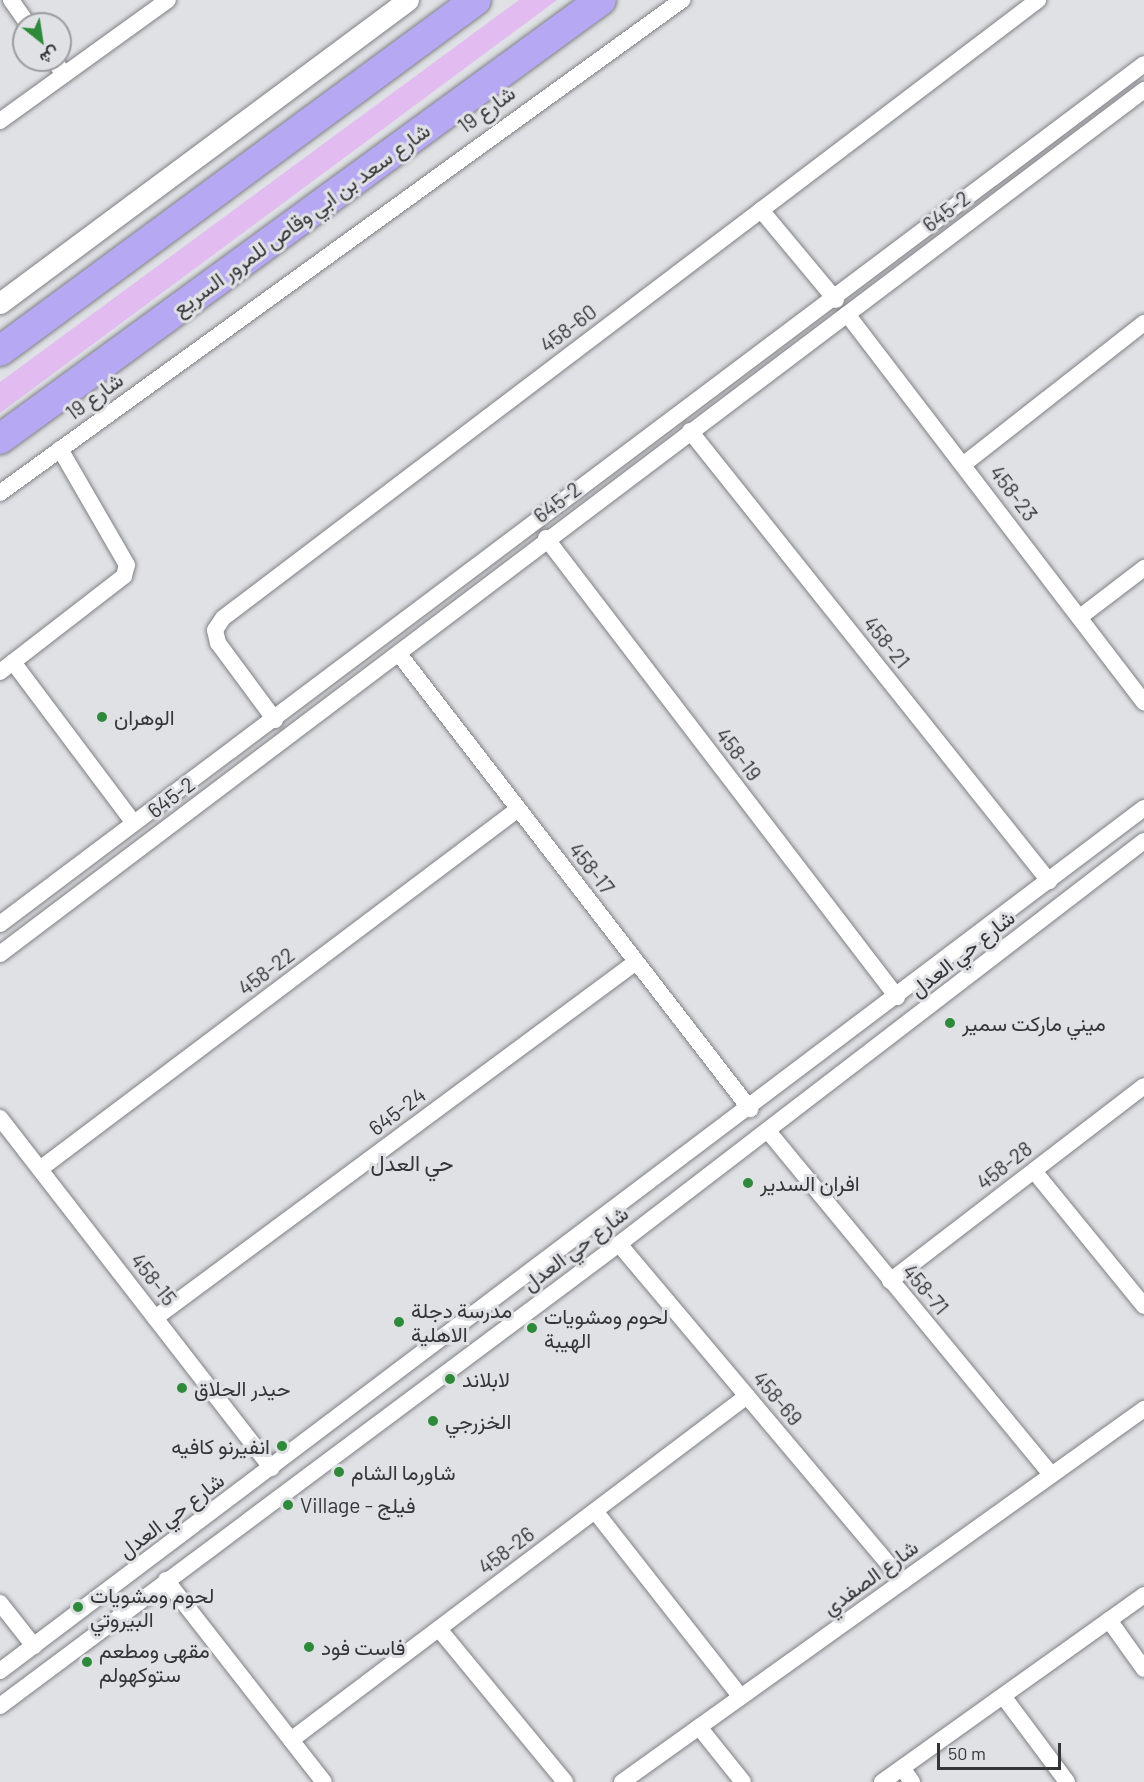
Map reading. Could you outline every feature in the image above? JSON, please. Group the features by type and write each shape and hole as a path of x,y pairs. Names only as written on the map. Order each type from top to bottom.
{"highway":[{"path":"0,351 476,0"},
{"name":"شارع سعد بن ابي وقاص للمرور السريع","path":"0,439 599,2"}],"street":[{"path":"0,121 168,0"},
{"path":"0,303 408,0"},
{"name":"شارع 19","path":"0,493 682,0"},
{"name":"458-60","path":"275,720 218,643 215,630 223,618 1038,0"},
{"name":"645-2","path":"0,924 275,720 625,455 836,300 1144,64"},
{"name":"645-2","path":"0,954 399,654 637,469 1144,90"},
{"path":"760,210 836,300"},
{"name":"458-23","path":"847,314 1144,702"},
{"path":"964,465 1144,323"},
{"name":"458-21","path":"690,431 1050,881"},
{"path":"60,449 125,554 124,576 6,667 134,823"},
{"path":"625,455 637,469"},
{"name":"458-19","path":"546,538 897,997"},
{"path":"1080,617 1144,568"},
{"name":"458-17","path":"399,654 750,1110"},
{"name":"شارع حي العدل","path":"0,1671 750,1110 1144,808"},
{"name":"458-22","path":"40,1169 518,809"},
{"name":"شارع حي العدل","path":"0,1706 380,1420 619,1244 1144,841"},
{"name":"645-24","path":"156,1318 636,962"},
{"name":"458-28","path":"890,1281 1144,1086"},
{"name":"458-15","path":"0,1118 271,1468"},
{"name":"458-71","path":"768,1131 1051,1474"},
{"path":"1034,1171 1144,1306"},
{"name":"458-69","path":"619,1244 903,1581"},
{"name":"458-26","path":"291,1740 747,1396"},
{"path":"363,1399 380,1420"},
{"name":"شارع الصفدي","path":"622,1782 1144,1408"},
{"path":"595,1511 741,1697"},
{"path":"166,1580 324,1782"},
{"path":"882,1782 1144,1595"},
{"path":"0,1603 34,1646"},
{"path":"1109,1620 1144,1669"},
{"path":"439,1629 565,1782"},
{"path":"1003,1696 1067,1782"},
{"path":"699,1727 743,1782"},
{"path":"902,1768 912,1782"}],"shaded area":[{"path":"519,0 557,0 0,413 0,382"}],"place":[{"name":"الوهران","path":"102,717"},
{"name":"ميني ماركت سمير","path":"950,1023"},
{"name":"افران السدير","path":"748,1183"},
{"name":"مدرسة دجلة الاهلية","path":"399,1322"},
{"name":"لحوم ومشويات الهيبة","path":"532,1328"},
{"name":"لابلاند","path":"450,1379"},
{"name":"حيدر الحلاق","path":"182,1388"},
{"name":"الخزرجي","path":"433,1421"},
{"name":"انفيرنو كافيه","path":"282,1446"},
{"name":"شاورما الشام","path":"339,1472"},
{"name":"Village - فيلج","path":"288,1505"},
{"name":"لحوم ومشويات البيروتي","path":"78,1607"},
{"name":"فاست فود","path":"309,1647"},
{"name":"مقهى ومطعم ستوكهولم","path":"87,1662"}],"district":[{"name":"حي العدل","path":"412,1163"}]}
